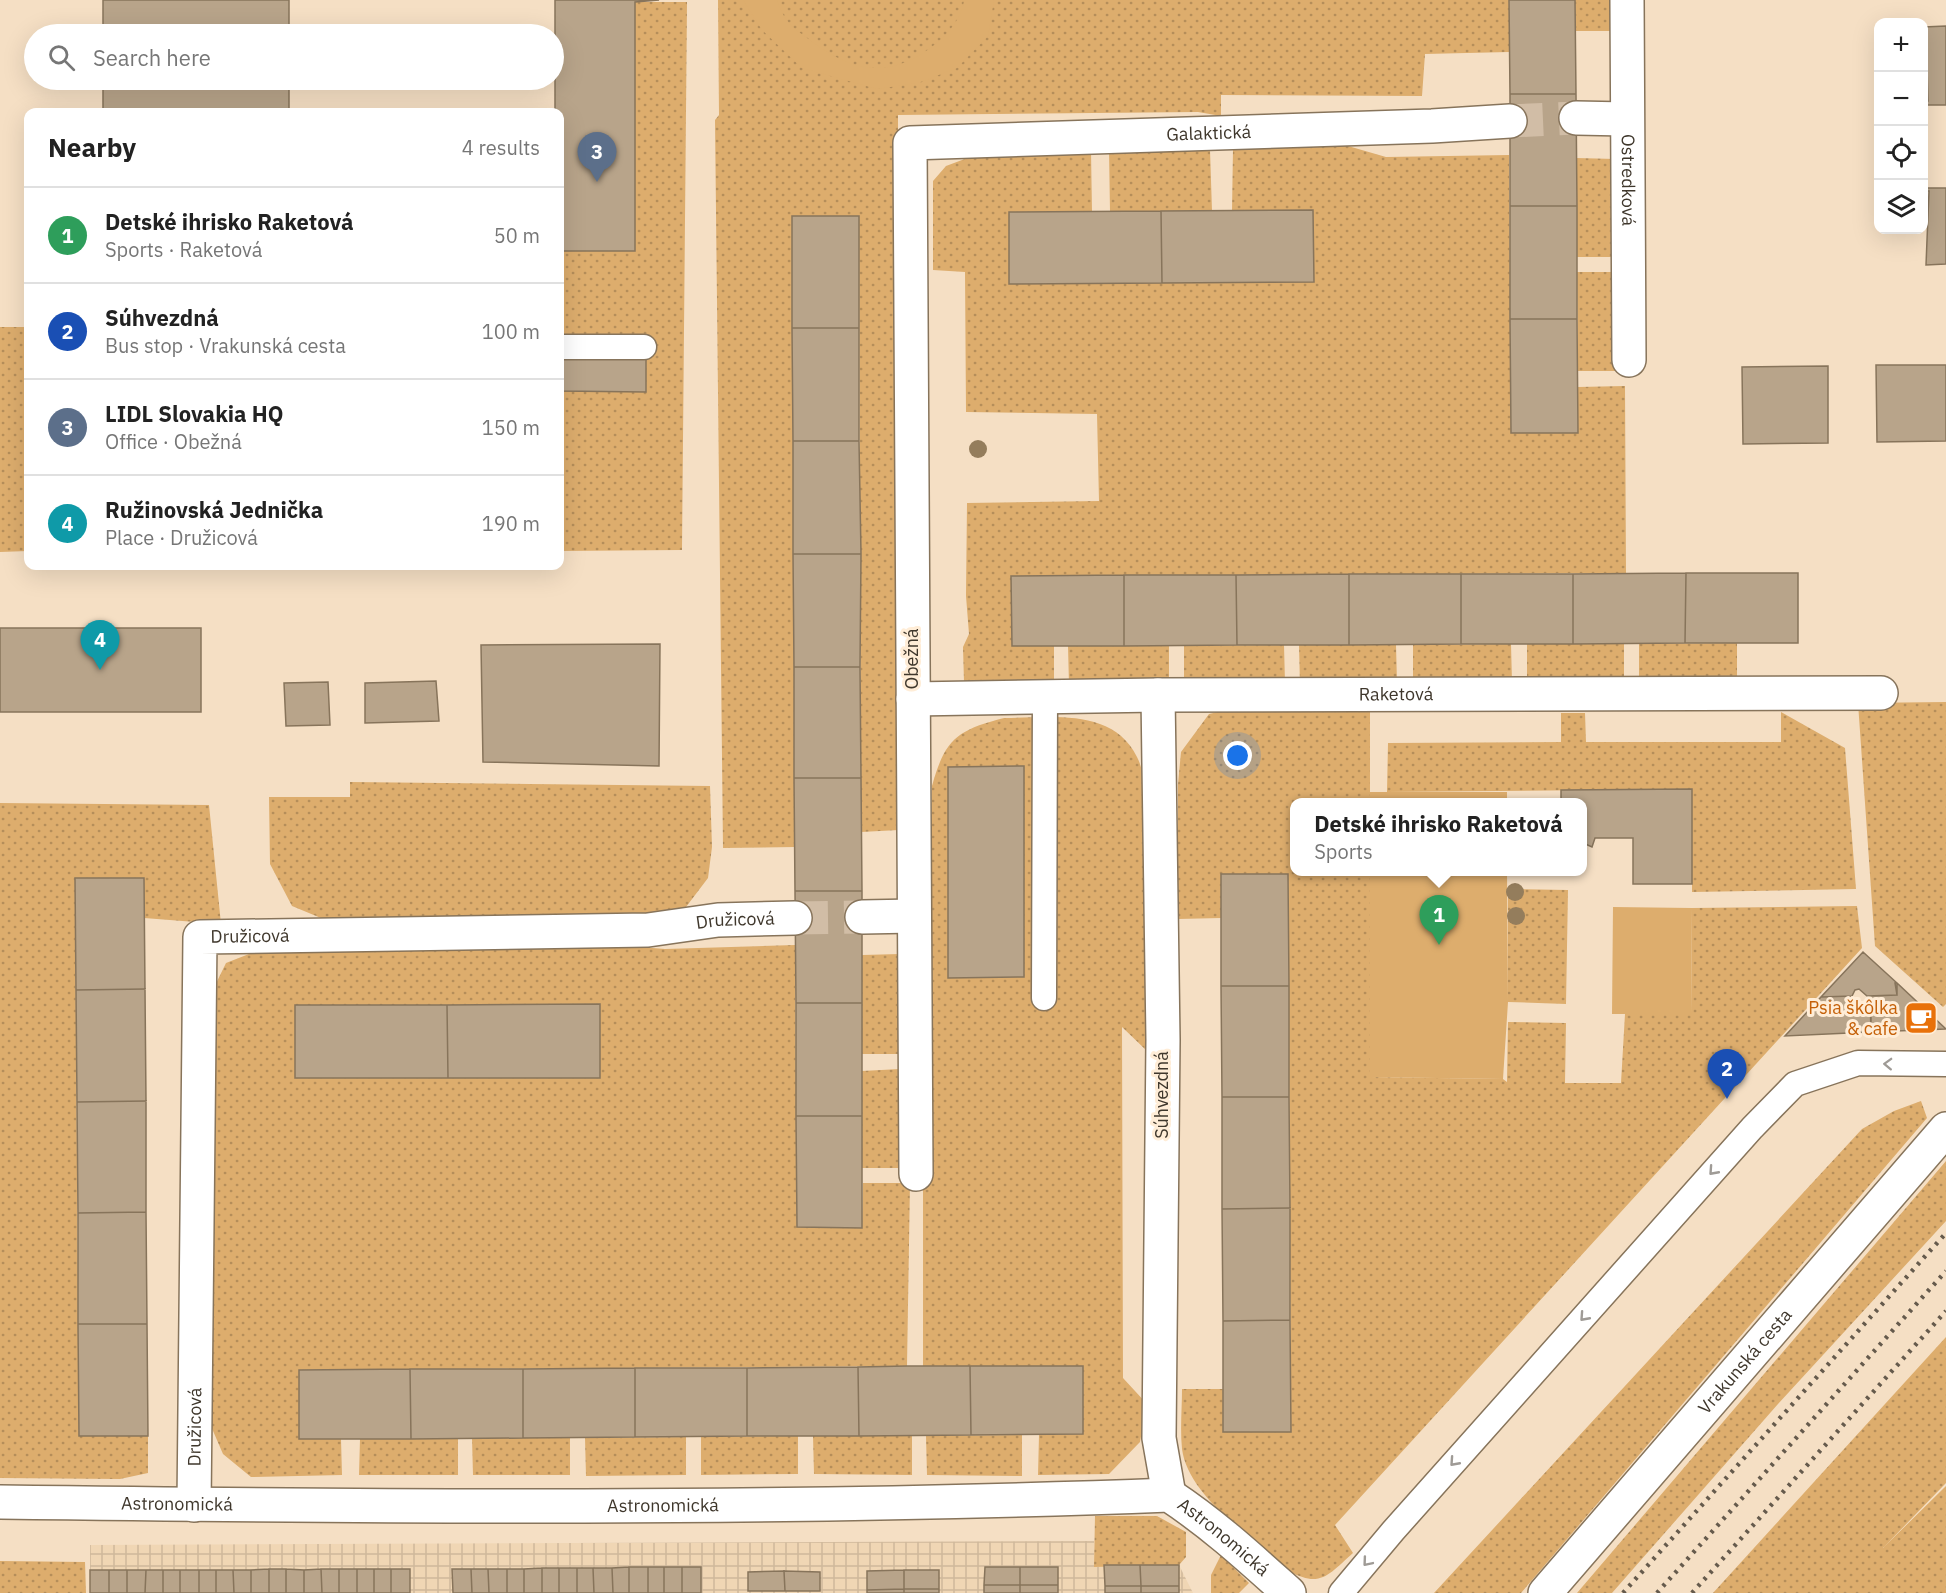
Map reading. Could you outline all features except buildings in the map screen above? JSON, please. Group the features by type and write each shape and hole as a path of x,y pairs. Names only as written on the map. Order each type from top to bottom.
{"street":[{"name":"Ostredková","path":"1627,0 1629,360"},
{"path":"1576,118 1626,119"},
{"name":"Galaktická","path":"910,143 1432,126 1510,121"},
{"name":"Obežná","path":"910,143 916,1174"},
{"name":"Raketová","path":"913,699 1158,695 1881,693"},
{"name":"Súhvezdná","path":"1158,695 1163,1040 1160,1438 1169,1495"},
{"path":"862,917 914,916"},
{"name":"Družicová","path":"194,1505 200,937 648,930 718,920 795,918"},
{"name":"Vrakunská cesta","path":"1545,1593 1946,1129"},
{"name":"Astronomická","path":"0,1502 194,1505 731,1503 1169,1495 1205,1518 1245,1551 1289,1593"}],"lane":[{"path":"564,347 644,346"},
{"path":"1044,998 1045,697"},
{"path":"1341,1593 1409,1513 1712,1172 1795,1084 1858,1063 1946,1064"}],"shaded area":[{"path":"718,0 1509,0 1509,52 1425,54 1422,96 1221,95 1221,116 1198,112 898,115 899,830 861,832 859,216 792,216 795,847 723,848 715,120 719,115"},
{"path":"743,0 777,0 787,21 830,54 846,62 877,68 907,62 938,42 955,23 964,0 994,0 988,36 957,68 918,83 877,89 802,68 762,30"},
{"path":"1575,0 1616,0 1616,31 1575,31"},
{"path":"635,2 687,2 682,550 564,551 564,251 635,251"},
{"path":"1348,146 1386,157 1509,155 1511,432 1578,433 1578,387 1625,386 1626,573 1012,576 1012,646 1054,646 1054,685 964,682 963,647 969,634 966,596 967,503 1099,501 1097,414 966,412 965,272 933,270 933,181 946,166 986,151 1091,151 1092,212 1010,284 1313,282 1313,210 1232,211 1233,149"},
{"path":"1109,150 1210,150 1212,211 1110,212"},
{"path":"1576,158 1616,159 1617,257 1577,257"},
{"path":"1577,272 1617,272 1616,371 1578,371"},
{"path":"0,327 24,327 24,551 0,552"},
{"path":"1737,643 1737,681 1639,682 1639,644"},
{"path":"1511,644 1512,682 1413,683 1413,645"},
{"path":"1527,644 1624,644 1624,681 1527,683"},
{"path":"1169,645 1169,684 1069,685 1068,646"},
{"path":"1284,645 1285,683 1184,685 1184,646"},
{"path":"1299,645 1396,645 1397,683 1300,685"},
{"path":"1946,702 1946,1004 1943,1007 1875,946 1858,703"},
{"path":"1248,705 1370,705 1370,798 1290,798 1290,876 1370,876 1371,1077 1503,1079 1507,1082 1508,1022 1566,1023 1565,1083 1621,1083 1625,1014 1691,1014 1692,908 1857,906 1862,948 1335,1525 1353,1553 1331,1573 1317,1579 1309,1579 1289,1571 1225,1516 1196,1484 1182,1449 1182,1389 1223,1389 1223,1432 1291,1431 1288,874 1222,874 1221,918 1178,919 1178,784 1181,752 1209,714"},
{"path":"1781,712 1845,748 1856,889 1692,892 1692,789 1387,792 1388,743 1561,742 1561,713 1585,713 1586,742 1781,742"},
{"path":"1004,718 1078,719 1112,730 1126,741 1137,757 1146,788 1147,1051 1122,1027 1123,1378 1147,1404 1140,1442 1109,1474 1038,1475 1039,1435 1083,1434 1082,1366 923,1366 923,992 930,967 932,786 942,757 955,739 975,727"},
{"path":"350,782 710,786 712,847 708,878 686,907 649,920 333,923 292,906 270,864 269,797 350,797"},
{"path":"1370,792 1507,792 1507,798 1370,798"},
{"path":"0,803 209,805 221,924 144,918 144,878 75,879 79,1435 148,1436 148,1473 120,1479 0,1478"},
{"path":"1370,876 1507,876 1508,1002 1503,1079 1370,1077"},
{"path":"1508,889 1568,890 1566,1004 1508,1002"},
{"path":"1613,907 1692,908 1691,1014 1612,1014"},
{"path":"603,944 665,949 795,945 797,1227 862,1227 863,1183 910,1183 907,1366 299,1370 299,1439 341,1439 342,1475 251,1477 223,1454 204,1410 205,1006 226,963 272,945"},
{"path":"900,954 900,1054 862,1054 862,955"},
{"path":"900,1069 901,1168 862,1168 862,1071"},
{"path":"1921,1101 1927,1118 1521,1593 1434,1593 1862,1129 1894,1111"},
{"path":"1946,1161 1946,1221 1778,1404 1612,1593 1577,1593"},
{"path":"1946,1337 1946,1483 1883,1548 1946,1486 1946,1593 1713,1593"},
{"path":"1022,1435 1022,1476 927,1475 926,1436"},
{"path":"798,1436 798,1474 701,1475 701,1437"},
{"path":"813,1436 912,1436 912,1475 814,1474"},
{"path":"570,1437 570,1475 473,1475 472,1438"},
{"path":"686,1437 686,1475 586,1476 585,1438"},
{"path":"458,1438 458,1475 359,1475 360,1439"},
{"path":"1095,1516 1157,1516 1186,1532 1186,1557 1179,1565 1094,1567"},
{"path":"1094,1541 1094,1567 1179,1565 1193,1593 90,1593 90,1545"},
{"path":"1221,1555 1249,1583 1239,1593 1211,1593 1211,1575"},
{"path":"0,1561 85,1562 86,1593 0,1593"}],"tunnel":[{"path":"1510,121 1576,118"},
{"path":"795,918 862,917"}],"railway":[{"path":"1623,1593 1946,1233"},
{"path":"1657,1593 1946,1271"},
{"path":"1692,1593 1946,1311"}],"place":[{"name":"LIDL Slovakia HQ","path":"597,182"},
{"name":"Ružinovská Jednička","path":"100,670"},
{"name":"Detské ihrisko Raketová","path":"1439,945"},
{"name":"Psia škôlka & cafe","path":"1921,1018"},
{"name":"Súhvezdná","path":"1727,1099"}]}
